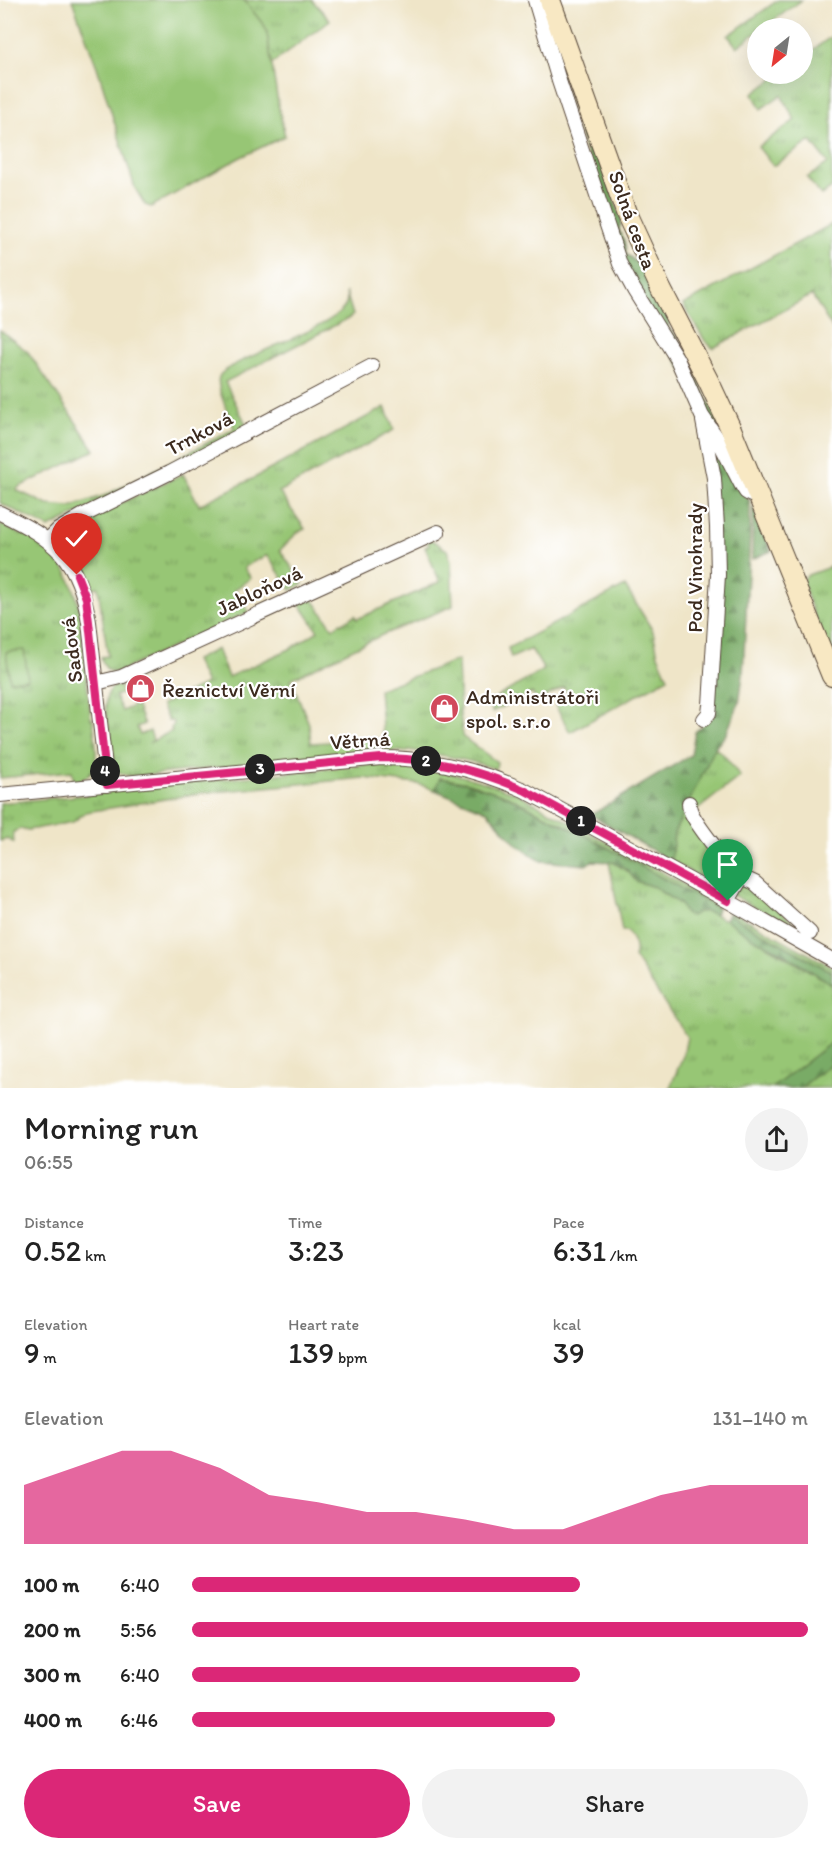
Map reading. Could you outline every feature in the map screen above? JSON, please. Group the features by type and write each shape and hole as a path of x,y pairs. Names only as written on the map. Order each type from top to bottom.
{"street":[{"name":"Solná cesta","path":"535,0 559,81 620,264 677,359 702,416 719,441 746,492 759,496"},
{"name":"Solná cesta","path":"550,0 631,224 661,289 710,382 832,676"},
{"name":"Trnková","path":"48,540 58,530 82,516 372,366"},
{"name":"Pod Vinohrady","path":"702,416 714,478 718,575 710,705 709,713 704,719"},
{"name":"Sadová","path":"0,513 27,526 48,540 73,568 83,591 89,622 107,785"},
{"name":"Jabloňová","path":"96,683 121,677 438,532"},
{"name":"Větrná","path":"0,795 381,758 411,759 449,765 496,778 524,790 832,960"},
{"path":"689,802 689,809 694,818 732,869 755,883 810,933"},
{"path":"728,901 742,877"}],"green space":[{"path":"72,0 244,0 266,28 285,136 239,158 151,207 145,205 135,188 97,67"},
{"path":"244,0 312,0 330,20 272,64 266,28"},
{"path":"541,0 562,57 583,130 590,149 596,151 622,220 619,230 625,242 625,254 640,266 651,283 669,321 668,329 677,336 720,426 718,428 715,428 627,272 586,151"},
{"path":"778,0 802,0 777,18 753,18"},
{"path":"747,22 747,40 737,47 728,36"},
{"path":"832,36 832,188 821,195 807,178 828,163 811,141 773,166 758,147 795,120 781,95 761,109 753,94 766,84 813,84 813,50"},
{"path":"832,224 832,328 812,295 713,348 705,341 683,305"},
{"path":"346,292 353,315 349,318 225,382 248,428 49,528 0,503 0,330 28,352 95,450 16,490 48,505 70,507 106,495 234,429 221,395 219,377 225,370 238,363 332,318 346,305"},
{"path":"385,407 394,430 279,492 305,529 298,532 280,550 303,584 291,590 267,555 260,560 259,558 244,568 251,578 234,590 249,612 116,673 106,668 101,657 108,656 98,587 89,589 87,577 61,541 63,536 98,514 183,474 199,505"},
{"path":"708,429 750,502 743,675 739,703 726,734 715,748 674,833 671,861 591,815 691,755 695,732 711,718 718,580"},
{"path":"753,506 771,551 752,559"},
{"path":"0,524 21,535 24,533 48,549 62,565 76,595 83,627 81,628 96,747 94,765 84,779 74,782 72,771 0,778"},
{"path":"432,540 447,550 451,562 453,606 382,635 291,679 309,724 311,743 383,739 379,689 458,660 463,737 497,762 496,769 453,757 408,750 407,752 311,758 137,776 120,773 115,769 109,757 106,734 109,733 106,699 112,688 118,684 123,693 115,696 122,711 136,705 144,724 137,727 140,735 150,731 153,740 149,743 172,731 174,724 168,720 161,705 206,684 195,660 217,649 228,677 292,648 318,631 299,603 311,597 333,628 355,615 357,619 440,582 425,547 429,545 427,541"},
{"path":"832,566 832,665 802,581 808,575"},
{"path":"625,586 653,631 658,655 668,678 570,732 555,705 570,697 564,687 537,701 532,693 492,712 490,701 544,670 531,649 511,658 508,648"},
{"path":"24,650 28,679 10,681 6,652"},
{"path":"715,748 724,755 740,776 696,811 689,801"},
{"path":"374,764 448,773 520,795 716,902 717,908 592,839 507,796 468,783 440,778 435,790 418,784 363,778 202,793 86,812 73,822 28,830 20,829 13,832 14,843 8,839 0,841 0,803"},
{"path":"440,778 468,783 507,796 592,839 717,908 715,915 703,911 691,916 685,914 680,904 657,888 636,881 627,870 613,862 592,861 586,865 541,861 516,844 487,811 435,790"},
{"path":"684,812 754,887 809,937 671,861 674,833"},
{"path":"609,862 613,862 657,888 680,904 685,914 708,911 725,919 832,984 832,1042 773,1088 670,1088 683,1056 687,1037 634,957 635,947 631,937 627,931 622,931"},
{"path":"731,911 832,967 832,972 728,914"},
{"path":"728,914 832,972 832,984 753,938 725,919"},
{"path":"832,1042 832,1063 800,1088 772,1088"},
{"path":"832,1063 832,1088 800,1088"}],"place":[{"name":"Řeznictví Věrní","path":"141,689"},
{"name":"Administrátoři spol. s.r.o","path":"445,708"}],"route":[{"path":"77,575 86,598 107,785 381,758 421,760 449,765 496,778 524,790 728,901"}]}
